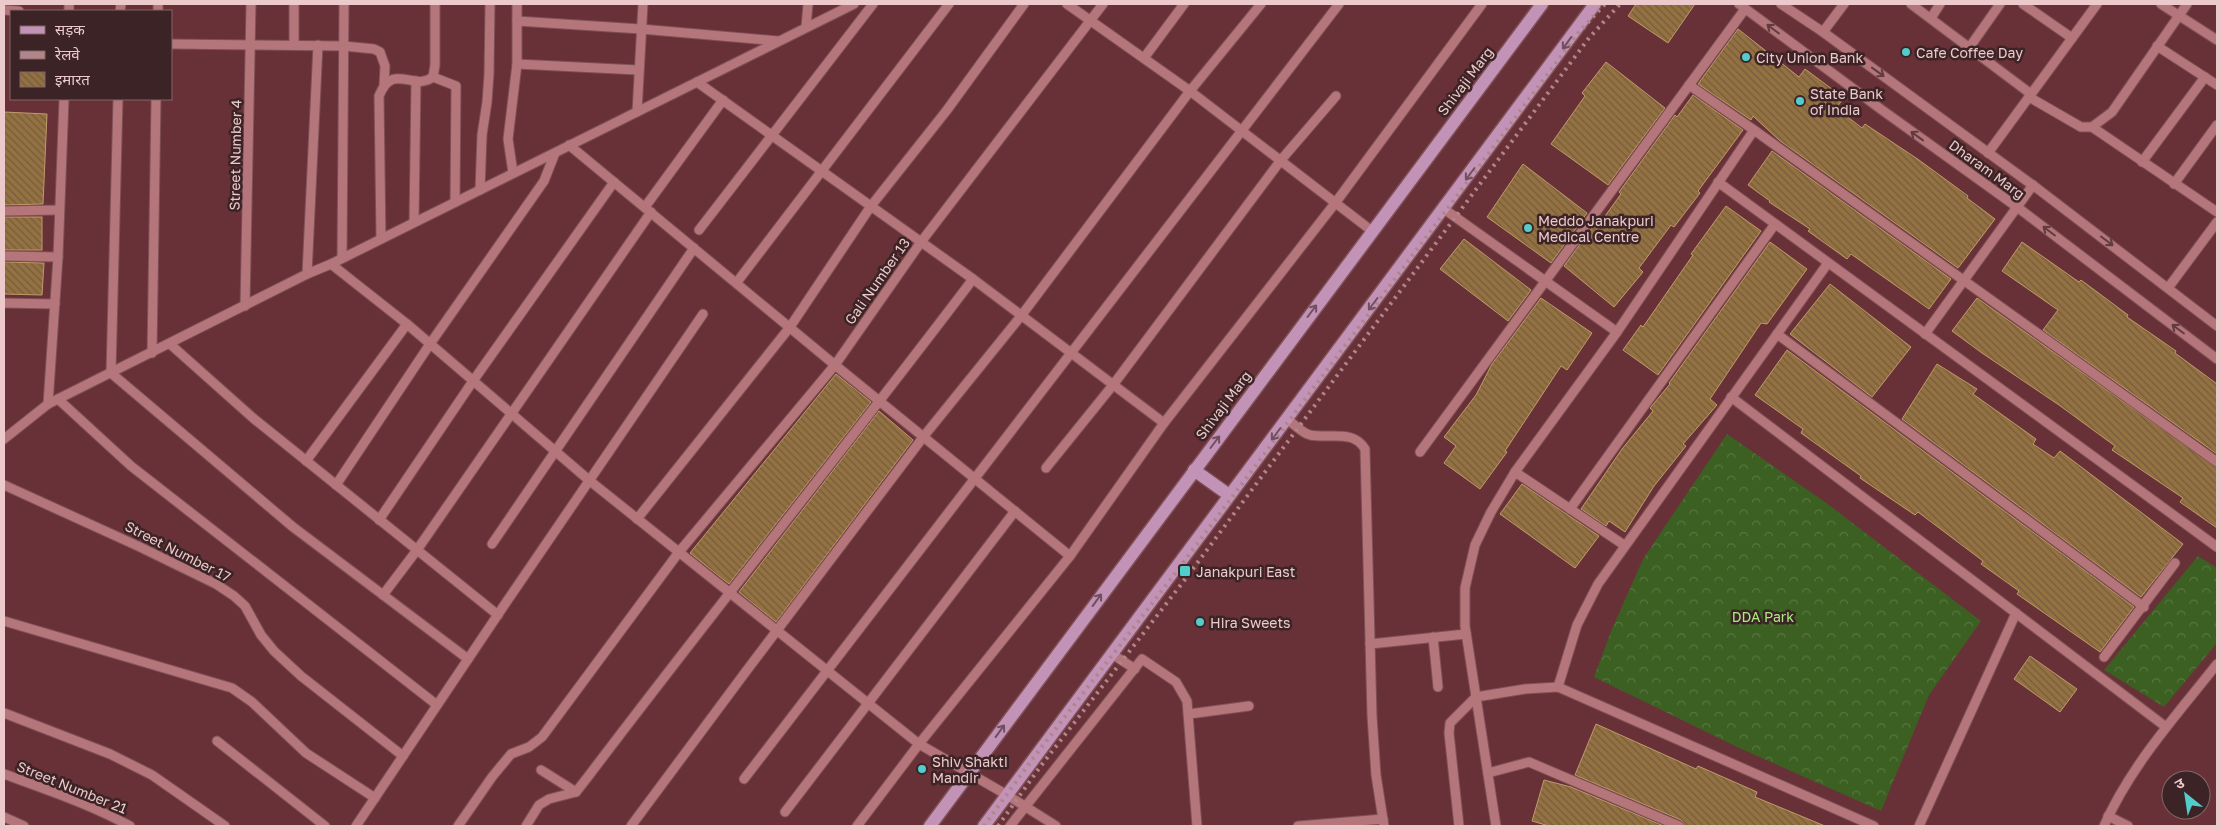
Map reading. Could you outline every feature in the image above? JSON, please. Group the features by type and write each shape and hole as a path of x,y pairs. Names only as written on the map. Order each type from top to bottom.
{"main road":[{"name":"Shivaji Marg","path":"930,826 1542,4"},
{"path":"984,826 1595,4"},
{"path":"1194,470 1229,495"}],"street":[{"name":"Street Number 4","path":"245,306 251,4"},
{"path":"294,4 294,45"},
{"path":"342,258 344,4"},
{"path":"384,85 400,77 416,82 428,81 433,77 435,66 436,4"},
{"path":"480,190 482,135 489,74 490,4"},
{"path":"513,173 508,139 517,64 517,4"},
{"path":"637,112 643,4"},
{"path":"806,28 808,4"},
{"path":"4,439 48,404 854,4"},
{"path":"699,230 770,134 873,4"},
{"path":"737,282 949,4"},
{"path":"638,519 790,328 871,206 946,110 1024,4"},
{"path":"1067,4 1190,91 1372,231"},
{"name":"Gali Number 13","path":"458,826 492,777 512,754 529,747 542,737 679,552 835,365 921,242 1103,4"},
{"path":"1144,58 1184,4"},
{"path":"631,826 924,436 1021,316 1190,91 1261,4"},
{"path":"744,779 1339,4"},
{"path":"857,826 918,744 1070,556 1164,423 1336,202 1482,4"},
{"name":"Dharam Marg","path":"1781,4 1823,32 2033,185 2217,326"},
{"path":"1823,32 1844,4"},
{"path":"1911,4 2030,96 2081,126 2092,127 2217,212"},
{"path":"1930,18 1940,4"},
{"path":"1969,48 2000,4"},
{"path":"2023,4 2072,38"},
{"path":"1988,153 2095,6 2085,4"},
{"path":"2161,4 2217,40"},
{"path":"2092,127 2112,112 2187,4"},
{"path":"1420,452 1689,85 1742,6"},
{"name":"Dharam Marg","path":"1742,6 2017,207 2217,359"},
{"path":"517,21 641,29 778,42"},
{"path":"172,44 318,45 374,49 380,52 385,66 384,85 379,96 381,239"},
{"path":"307,274 318,45"},
{"path":"2157,46 2217,85"},
{"path":"517,64 638,70"},
{"path":"433,77 456,86 455,202"},
{"path":"2142,162 2205,77"},
{"path":"414,222 416,82"},
{"path":"697,82 972,279 1164,423"},
{"path":"1689,85 2217,462"},
{"path":"1046,468 1113,385 1281,160 1336,96"},
{"path":"48,404 58,257 58,210 64,100"},
{"path":"111,372 118,100"},
{"path":"152,352 156,100"},
{"path":"384,595 511,413 723,100"},
{"path":"2174,184 2217,125"},
{"path":"1497,826 1466,634 1465,588 1474,545 1491,512 1516,472 1617,332 1754,130"},
{"path":"569,145 1070,556"},
{"path":"336,485 430,344 544,181 555,152"},
{"path":"379,520 473,381 614,182"},
{"path":"1718,182 2217,547"},
{"path":"1925,334 2033,185"},
{"path":"1444,208 1617,332"},
{"path":"4,211 58,210"},
{"path":"2168,288 2217,222"},
{"path":"1570,509 1775,224"},
{"path":"492,544 554,450 694,248"},
{"path":"4,256 58,257"},
{"path":"1558,687 1578,625 1598,584 1624,545 1828,263"},
{"path":"331,264 407,324 590,481 918,744 1007,794 1056,826"},
{"path":"526,826 539,805 549,799 576,792 728,593 881,401 972,279"},
{"path":"4,303 55,304"},
{"path":"356,826 702,314"},
{"path":"306,461 407,324"},
{"path":"1777,334 2144,607"},
{"path":"170,344 253,418 498,615"},
{"path":"111,372 293,527 468,658"},
{"path":"1731,397 2166,728"},
{"path":"58,399 131,466 437,705"},
{"path":"1287,419 1309,434 1350,436 1361,441 1365,449 1370,644 1376,775 1383,823 1298,826"},
{"path":"1516,472 1624,545"},
{"name":"Street Number 17","path":"4,484 216,584 234,596 245,606 261,635 274,651 308,682 403,756"},
{"path":"785,812 1015,511"},
{"path":"2104,657 2144,607 2175,563"},
{"path":"1920,826 2016,613"},
{"path":"4,621 232,688 252,702 306,753 375,798"},
{"path":"1370,644 1466,634"},
{"path":"1433,637 1438,687"},
{"path":"1112,654 1135,669"},
{"path":"1010,826 1142,660 1176,682 1187,700 1196,826"},
{"path":"2104,826 2121,791 2166,728 2217,664"},
{"path":"1459,826 1449,734 1450,723 1476,697 1525,688 1558,687 1874,826"},
{"path":"1189,714 1249,706"},
{"path":"4,713 110,754 152,775 225,826"},
{"path":"217,741 325,826"},
{"path":"1488,773 1529,762 1679,826"},
{"path":"542,770 576,792"},
{"name":"Street Number 21","path":"4,774 101,811 130,826"},
{"path":"2108,816 2128,826"},
{"path":"4,817 24,826"}],"green space":[{"name":"DDA Park","path":"1727,434 1825,502 1981,621 1929,695 1881,811 1737,747 1594,677 1612,629 1643,559"},
{"path":"2198,556 2217,568 2217,643 2164,707 2104,670"}],"building":[{"path":"1636,4 1695,4 1668,43 1628,16"},
{"path":"1738,29 1799,77 1805,69 1844,98 1836,108 1862,128 1865,124 1919,160 1968,196 1967,198 1995,219 1958,268 1779,140 1753,116 1751,120 1698,84"},
{"path":"1606,62 1665,108 1608,185 1551,144 1585,96 1582,93"},
{"path":"1693,95 1743,130 1698,191 1700,193 1674,227 1671,225 1639,268 1643,272 1614,307 1564,266 1597,221 1600,223 1621,194 1619,192 1675,115 1677,117"},
{"path":"4,112 47,114 43,204 4,205"},
{"path":"1772,151 1951,279 1929,309 1851,254 1847,259 1808,231 1810,229 1769,202 1748,185"},
{"path":"1523,164 1587,213 1551,263 1487,217"},
{"path":"1726,206 1761,231 1658,375 1623,350 1641,325 1643,327 1693,255 1691,254"},
{"path":"4,217 42,217 42,250 4,250"},
{"path":"1464,239 1531,290 1508,321 1440,269"},
{"path":"1770,242 1807,269 1767,324 1761,323 1710,399 1717,405 1683,444 1686,446 1654,486 1625,532 1609,521 1606,526 1581,509 1622,449 1653,411 1650,408 1670,384"},
{"path":"2022,242 2079,282 2081,280 2217,384 2217,454 2043,330 2058,310 2002,271"},
{"path":"4,262 44,263 42,295 4,294"},
{"path":"1830,284 1911,347 1872,397 1790,334"},
{"path":"1541,298 1592,333 1567,370 1561,366 1505,451 1507,452 1480,489 1444,463 1456,446 1444,437 1476,395 1492,364"},
{"path":"1977,298 2217,468 2217,528 2180,502 2183,498 2112,450 2115,446 1952,331"},
{"path":"1787,350 2134,607 2100,652 2017,594 2019,591 1981,564 1983,561 1918,512 1915,515 1860,478 1861,476 1801,433 1803,429 1755,395"},
{"path":"1937,364 1977,389 1973,394 2036,439 2033,444 2054,458 2060,451 2183,544 2141,597 1902,419"},
{"path":"836,374 871,402 729,584 690,553"},
{"path":"879,411 913,440 776,622 739,592"},
{"path":"1522,484 1599,536 1575,568 1500,514"},
{"path":"2030,656 2077,689 2060,712 2014,679"},
{"path":"1596,724 1696,769 1698,766 1757,792 1755,797 1825,826 1685,826 1681,820 1575,775"},
{"path":"1544,780 1571,787 1664,826 1549,826 1532,821"}],"railway":[{"path":"984,826 1580,31 1605,4"},
{"path":"998,826 1040,767 1183,582 1589,38 1620,4"}],"place":[{"name":"Cafe Coffee Day","path":"1906,52"},
{"name":"City Union Bank","path":"1746,57"},
{"name":"State Bank of India","path":"1800,101"},
{"name":"Meddo Janakpuri Medical Centre","path":"1528,228"},
{"name":"Janakpuri East","path":"1185,571"},
{"name":"Hira Sweets","path":"1200,622"},
{"name":"Shiv Shakti Mandir","path":"922,769"}]}
